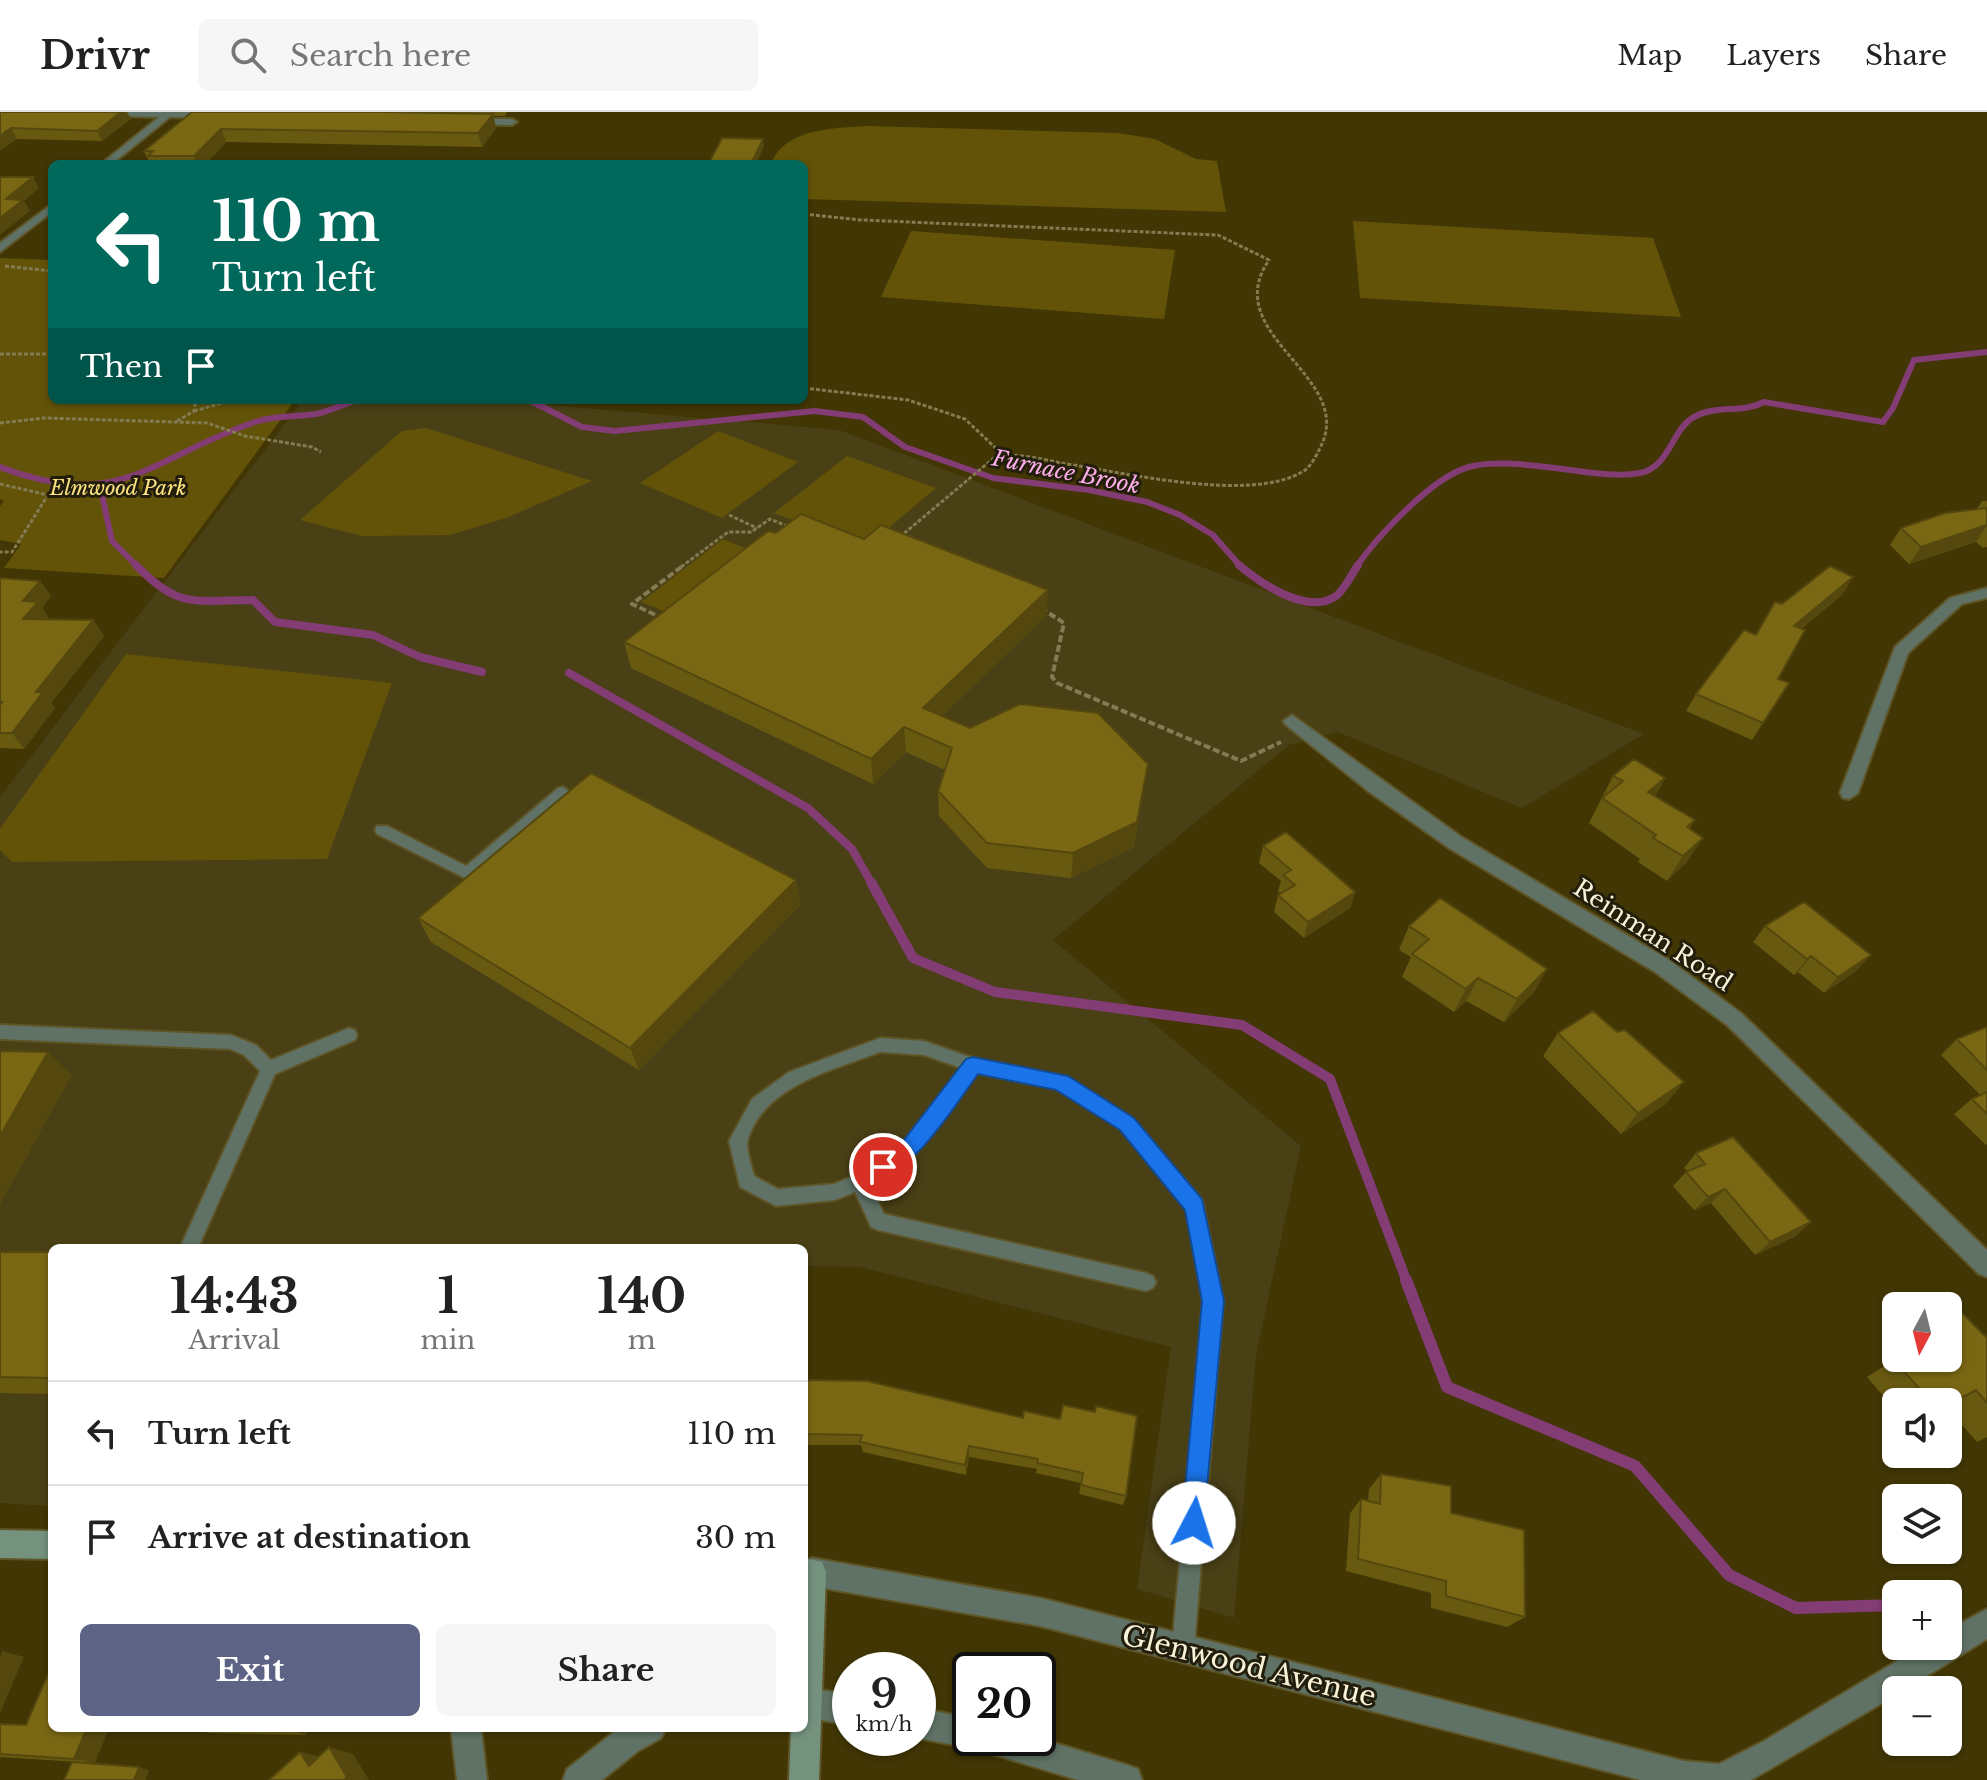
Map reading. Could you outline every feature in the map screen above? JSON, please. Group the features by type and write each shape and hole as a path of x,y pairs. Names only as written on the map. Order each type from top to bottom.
{"main road":[{"path":"0,1544 48,1545"},
{"path":"804,1780 805,1732"}],"street":[{"path":"79,112 229,115"},
{"path":"111,160 168,114"},
{"path":"457,121 512,122"},
{"path":"0,249 48,210"},
{"path":"1849,793 1901,651 1956,601 1987,593"},
{"name":"Reinman Road","path":"1292,721 1456,843 1662,966 1734,1019 1987,1266"},
{"name":"Glenwood Avenue","path":"808,1572 1040,1612 1687,1778 1721,1779 1775,1752 1987,1623"},
{"path":"808,1702 832,1707"},
{"path":"466,1732 472,1780"},
{"path":"578,1780 627,1740 643,1732"},
{"path":"1048,1756 1127,1780"}],"lane":[{"path":"382,830 467,873 563,792"},
{"path":"0,1032 231,1042 250,1050 269,1069"},
{"path":"191,1244 269,1069 349,1035"},
{"path":"973,1065 907,1151 859,1182 835,1192 776,1198 746,1181 738,1141 758,1104 795,1077 880,1045 924,1048 973,1065 1061,1082 1127,1124 1195,1206 1213,1301 1183,1649"},
{"path":"859,1182 878,1221 1146,1282"}],"path":[{"path":"808,214 861,220 1186,231 1218,235 1269,260 1257,281 1259,305 1269,330 1323,397 1328,434 1306,471 1275,482 1225,485 1003,455 965,419 908,400 808,388"},
{"path":"0,266 48,271"},
{"path":"0,354 48,354"},
{"path":"194,411 195,404"},
{"path":"177,422 194,411 219,404"},
{"path":"194,411 207,423"},
{"path":"0,423 44,418 207,423 245,436 312,447 321,452"},
{"path":"899,537 983,467 1003,455"},
{"path":"0,484 48,495 12,552 0,552"},
{"path":"729,515 758,528"},
{"path":"670,621 632,604 728,532 751,532 770,519 796,530"},
{"path":"1034,606 1064,623 1052,677 1057,683 1241,761 1281,742"}],"shaded area":[{"path":"300,404 537,404 839,430 1644,734 1522,808 1338,732 1289,745 1053,940 1301,1146 1256,1355 1234,1618 1137,1589 1171,1347 861,1267 808,1266 808,1244 48,1244 48,1506 0,1503 0,797"}],"green space":[{"path":"867,126 1118,133 1155,139 1196,159 1217,161 1226,212 808,199 808,160 773,160 787,143 826,129"},
{"path":"1353,221 1653,238 1681,317 1360,298"},
{"path":"911,231 1175,250 1164,319 881,297"},
{"name":"Elmwood Park","path":"0,258 48,260 48,404 292,404 164,578 4,568 21,544 0,540 0,506 4,501 0,499"},
{"path":"425,428 592,481 506,518 450,535 362,536 300,520 402,431"},
{"path":"718,431 798,462 722,518 640,483"},
{"path":"847,456 936,488 865,548 774,513"},
{"path":"723,539 767,557 686,620 641,602"},
{"path":"126,654 392,683 327,859 12,862 0,850 0,829"}],"building":[{"path":"0,112 121,112 97,131 11,128 0,136"},
{"path":"192,112 493,114 478,133 221,129 194,156 148,156 153,151 144,151"},
{"path":"722,138 763,139 753,160 711,160"},
{"path":"0,177 33,177 6,199 23,200 0,218"},
{"path":"1987,508 1987,525 1921,547 1901,528 1945,513"},
{"path":"801,514 864,539 881,525 1048,590 923,708 970,728 1020,704 1098,713 1148,764 1137,822 1073,853 987,843 938,791 952,748 904,727 871,759 624,642 768,531 776,533"},
{"path":"1830,566 1853,577 1794,626 1805,630 1778,679 1789,683 1763,723 1696,694 1744,630 1756,635 1775,602 1782,604"},
{"path":"0,578 40,581 23,601 38,602 23,619 93,620 36,692 43,692 12,733 0,733"},
{"path":"1634,759 1665,778 1648,792 1695,820 1687,827 1703,838 1683,856 1653,838 1656,835 1602,798 1623,781 1613,776"},
{"path":"591,773 796,880 630,1048 418,918"},
{"path":"1286,832 1355,892 1308,922 1278,895 1295,885 1283,875 1291,870 1263,846"},
{"path":"1440,898 1547,969 1517,999 1478,978 1466,989 1412,954 1429,939 1409,926"},
{"path":"1804,902 1871,955 1838,977 1811,956 1807,959 1765,926"},
{"path":"1593,1011 1617,1032 1625,1030 1684,1082 1638,1113 1558,1033"},
{"path":"1987,1027 1987,1070 1957,1039"},
{"path":"0,1051 48,1052 0,1136"},
{"path":"1987,1092 1987,1114 1972,1099"},
{"path":"1733,1137 1811,1222 1770,1242 1725,1189 1708,1197 1686,1172 1705,1164 1696,1153"},
{"path":"0,1252 48,1252 48,1378 0,1377"},
{"path":"1962,1313 1987,1338 1987,1403 1976,1390 1962,1398 1962,1388 1919,1388 1905,1372 1962,1372"},
{"path":"808,1380 867,1381 1023,1418 1024,1411 1060,1419 1063,1405 1095,1412 1096,1406 1137,1416 1126,1496 1081,1485 1083,1473 1037,1463 1038,1459 969,1446 965,1465 860,1442 862,1435 808,1434"},
{"path":"1381,1474 1451,1486 1451,1513 1524,1530 1525,1617 1446,1596 1446,1581 1358,1559 1361,1499 1380,1504"},
{"path":"48,1674 48,1732 85,1732 74,1759 0,1754 0,1724 26,1725"},
{"path":"329,1747 347,1777 344,1780 269,1780 300,1752 309,1766"},
{"path":"72,1762 139,1767 134,1780 64,1780"}],"waterway":[{"name":"Furnace Brook","path":"1356,567 1392,524 1423,495 1439,482 1469,467 1512,464 1608,474 1640,473 1658,464 1680,430 1694,417 1764,402 1883,422 1893,408 1914,360 1987,352"},
{"name":"Furnace Brook","path":"0,467 42,480 76,484 106,482 134,475 255,422 316,414 346,404"},
{"name":"Furnace Brook","path":"537,404 582,427 615,431 815,411 863,417 905,447 993,478 1089,490 1147,502 1180,515 1213,535 1240,566"},
{"path":"100,486 112,541 136,565"},
{"path":"136,565 177,596 202,601 253,600 275,622 373,635 420,657 482,672"},
{"name":"Furnace Brook","path":"1240,566 1285,595 1312,602 1336,596 1358,565"},
{"path":"569,673 808,808 852,849 872,884"},
{"path":"871,882 913,958 995,992 1242,1025 1330,1079 1407,1282"},
{"path":"1406,1280 1447,1387 1635,1466 1729,1575 1796,1608 1882,1605"}],"route":[{"path":"883,1167 907,1151 973,1065 1061,1082 1127,1124 1195,1206 1213,1301 1194,1523"}]}
